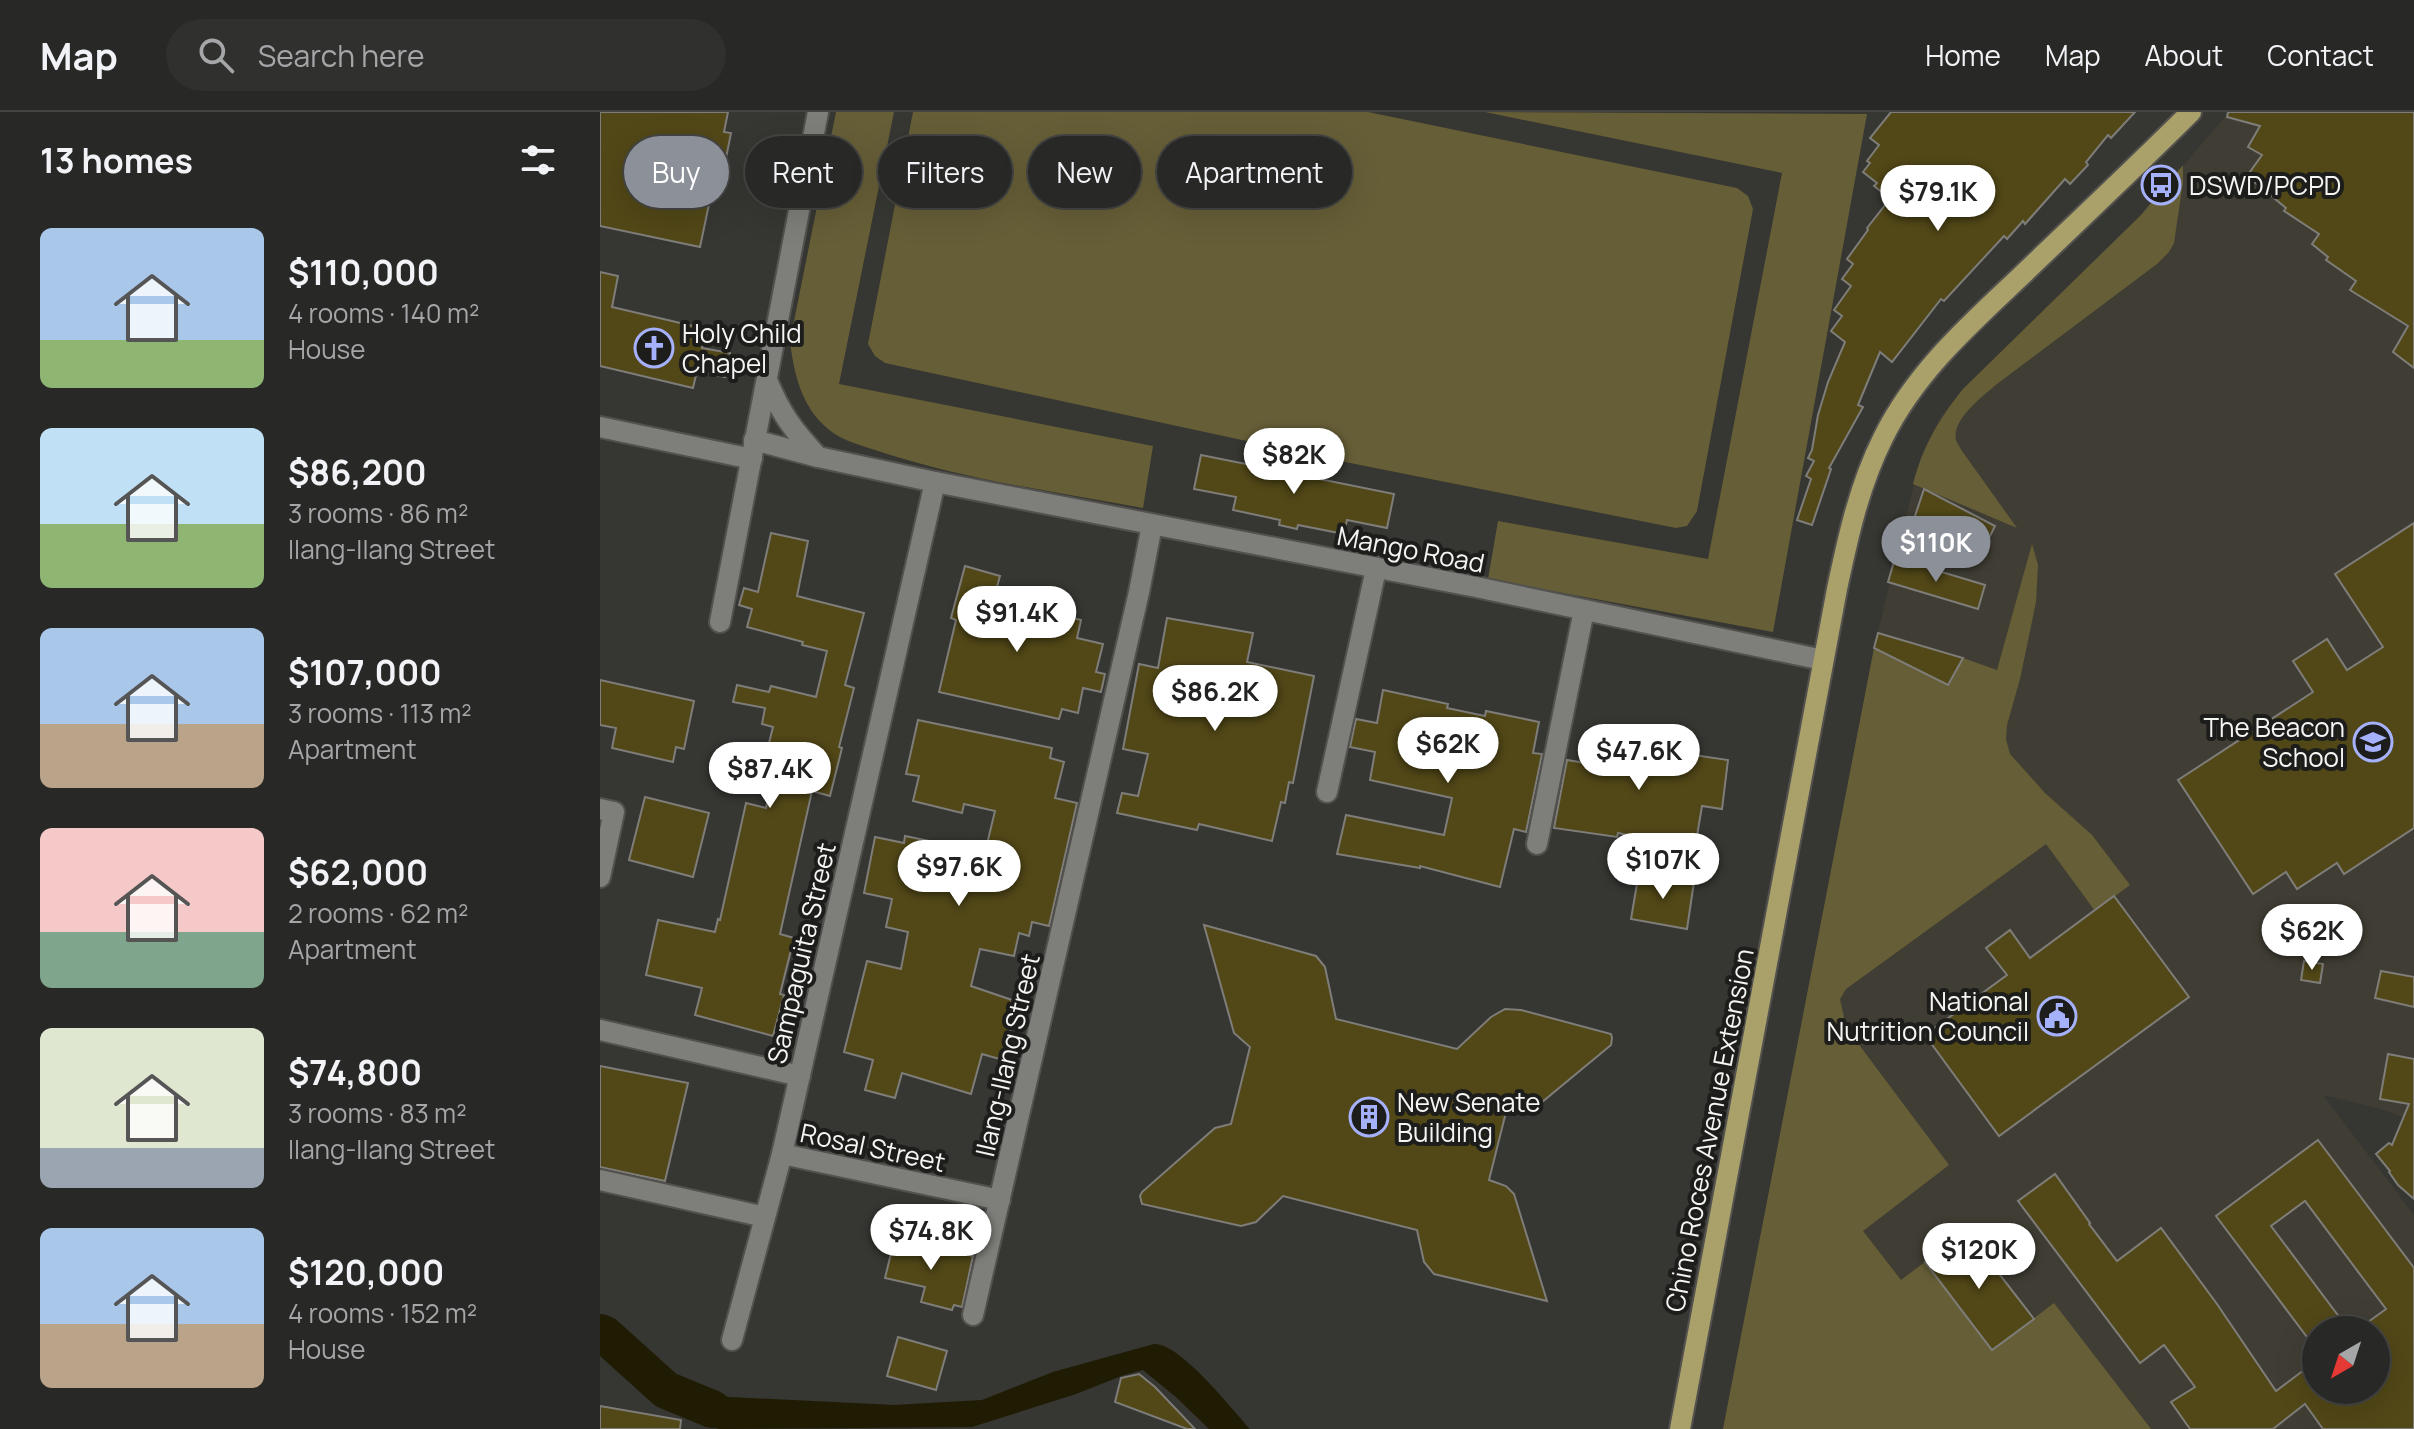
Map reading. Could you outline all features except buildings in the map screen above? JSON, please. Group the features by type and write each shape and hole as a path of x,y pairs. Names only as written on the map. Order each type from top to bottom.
{"main road":[{"name":"Chino Roces Avenue Extension","path":"1680,1429 1823,660 1860,493 1884,436 1912,390 1950,343 2181,115"}],"street":[{"path":"720,622 818,112"},
{"path":"767,380 785,418 818,457"},
{"name":"Mango Road","path":"600,427 818,457 1823,660"},
{"name":"Sampaguita Street","path":"732,1340 782,1154 935,482"},
{"name":"Ilang-Ilang Street","path":"973,1315 1152,525"},
{"path":"1327,792 1376,569"},
{"path":"1537,844 1584,610"},
{"path":"600,809 614,812 600,877"},
{"path":"600,1030 800,1076"},
{"name":"Rosal Street","path":"782,1154 1000,1200"},
{"path":"600,1180 765,1217"}],"shaded area":[{"path":"836,112 894,112 889,136 878,136 878,191 839,384 1153,446 1143,508 948,471 847,440 819,420 800,389 790,341 817,208 862,208 862,136 831,136"},
{"path":"913,112 1368,112 1737,188 1748,196 1753,209 1697,511 1687,526 1676,528 1330,459 885,363 875,356 868,344 894,208 1012,208 1012,136 908,136"},
{"path":"1485,112 1867,114 1773,632 1488,579 1498,521 1708,559 1782,173"},
{"path":"2229,112 2414,112 2414,1121 2323,1095 2414,1215 2414,1429 1723,1429 1874,648 1921,456 1941,416 1963,389 2141,215"},
{"path":"2183,165 2174,243 2169,252 1997,384 1958,424 1958,444 2017,528 1913,484 1933,434 1963,389 2141,215"},
{"path":"2032,544 2038,565 2036,602 2007,725 2006,739 2010,754 2045,793 2092,835 2130,885 2095,911 2046,844 1846,989 1840,999 1851,1034 1949,1165 1863,1231 1901,1280 1925,1262 1992,1350 2054,1303 2151,1429 1723,1429 1874,648 1948,685 1963,658 1997,670"},
{"path":"1154,1344 1165,1347 1191,1365 1250,1429 1209,1429 1143,1370 972,1427 720,1429 707,1426 657,1401 677,1377 711,1393 729,1397 894,1405 982,1400 1053,1372"}],"waterway":[{"path":"600,1333 666,1390 712,1409"}],"place":[{"name":"DSWD/PCPD","path":"2161,185"},
{"name":"Holy Child Chapel","path":"654,348"},
{"name":"The Beacon School","path":"2373,742"},
{"name":"National Nutrition Council","path":"2057,1016"},
{"name":"New Senate Building","path":"1369,1117"}]}
